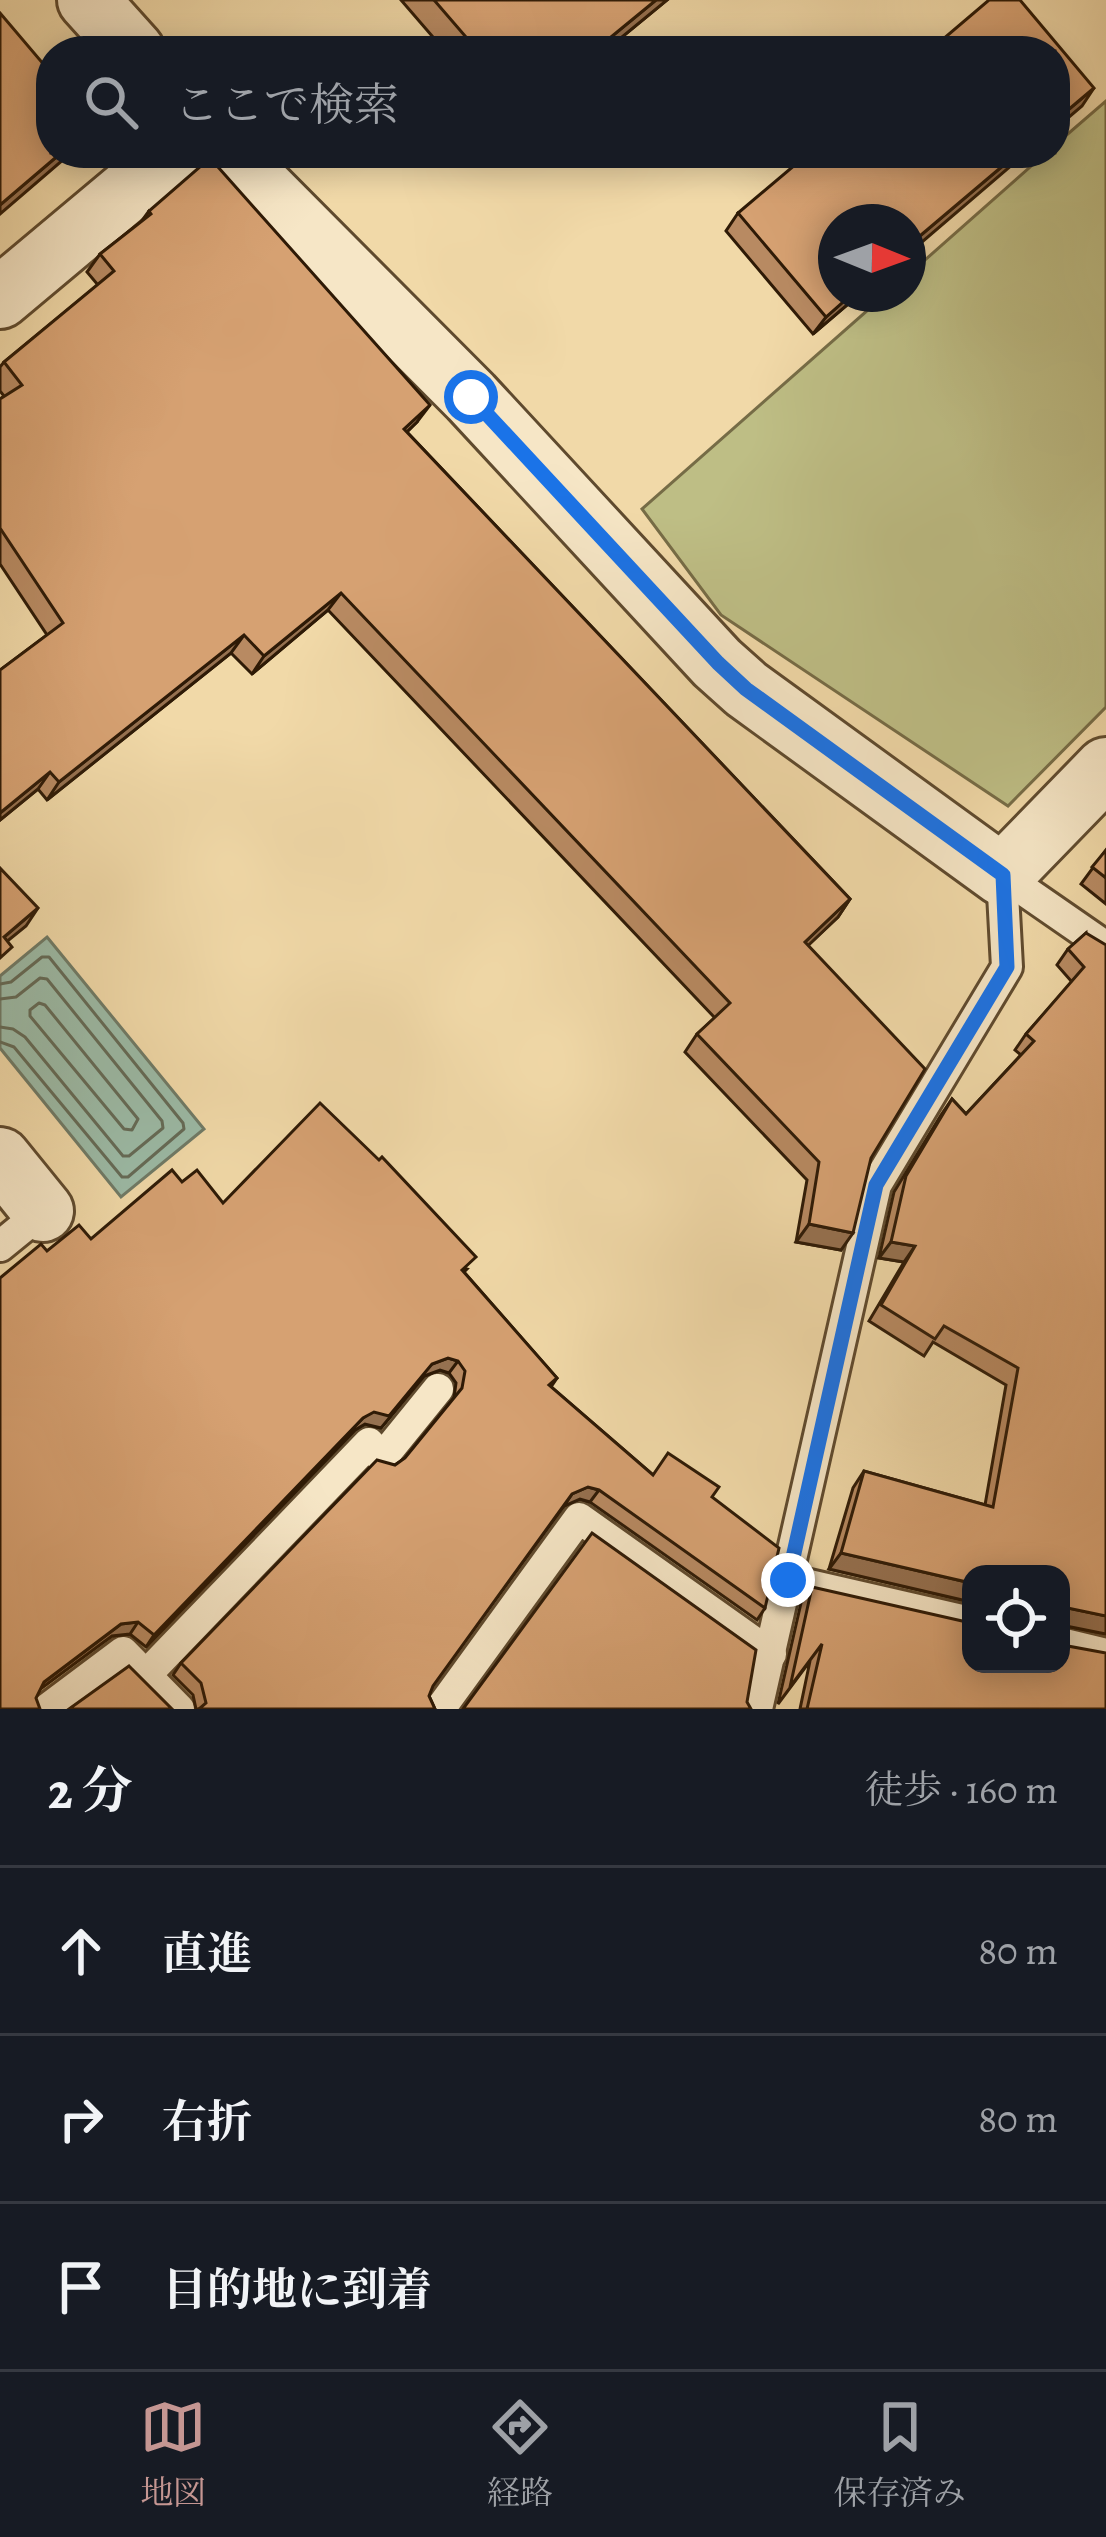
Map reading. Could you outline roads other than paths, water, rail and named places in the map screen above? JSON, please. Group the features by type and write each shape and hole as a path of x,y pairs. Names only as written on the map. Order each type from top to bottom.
{"street":[{"path":"88,0 120,36"},
{"path":"0,298 154,168"},
{"path":"243,168 471,397 718,663 746,689 1003,875 1106,768"},
{"path":"0,1158 21,1228"}],"lane":[{"path":"1003,875 1106,947"},
{"path":"757,1709 876,1185 1007,967 1003,875"},
{"path":"146,1675 369,1443 382,1458 438,1389"},
{"path":"440,1709 579,1518 771,1654"},
{"path":"788,1580 962,1620"},
{"path":"1070,1645 1106,1654"},
{"path":"46,1709 123,1652 179,1709"}],"water":[{"path":"47,937 204,1129 121,1197 0,1048 0,976"}]}
